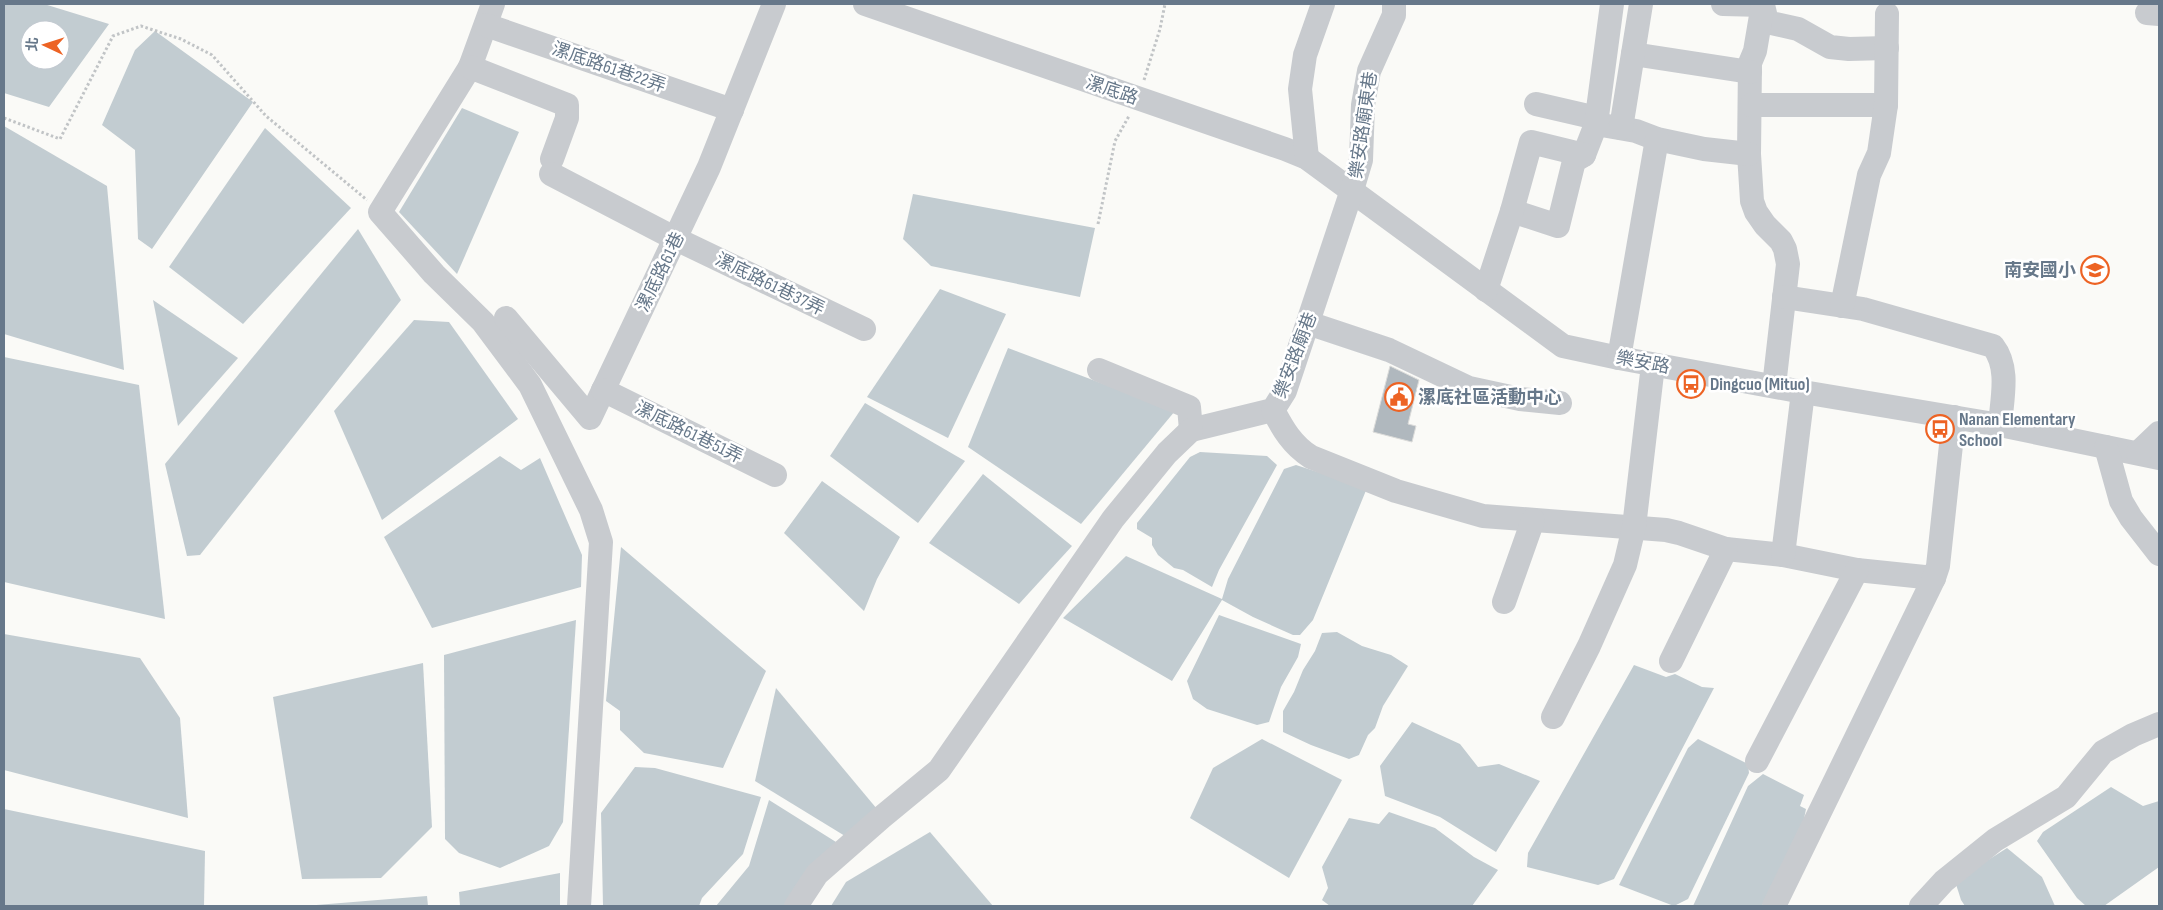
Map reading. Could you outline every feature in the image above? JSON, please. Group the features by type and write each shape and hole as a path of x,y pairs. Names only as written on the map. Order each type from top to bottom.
{"street":[{"name":"漯底路61巷","path":"506,318 590,418 676,239 732,110 774,4"},
{"name":"漯底路","path":"865,4 1284,149 1307,158 1352,190"},
{"path":"1307,158 1300,89 1305,55 1323,4"},
{"name":"樂安路廟東巷","path":"1352,190 1360,160 1363,105 1369,70 1394,15 1394,4"},
{"path":"1512,211 1558,226 1574,161 1584,155 1596,124 1612,4"},
{"path":"1621,128 1641,4"},
{"path":"1723,4 1763,5"},
{"path":"1763,5 1767,22 1798,29 1830,47 1849,49 1886,48"},
{"path":"1763,5 1750,72 1749,154 1752,201 1756,212 1765,225 1781,241 1788,264 1774,386"},
{"path":"1842,306 1869,175 1879,153 1886,105 1887,14"},
{"name":"漯底路61巷22弄","path":"490,15 732,110"},
{"path":"490,15 470,67 380,212 434,274 483,322 530,385 591,510 601,542 579,906"},
{"path":"1633,54 1750,72"},
{"name":"漯底路61巷37弄","path":"470,67 567,105 567,118 552,166 676,239 864,329"},
{"path":"1536,104 1588,116 1596,124 1636,131 1657,139 1694,147 1749,154"},
{"path":"1751,105 1886,105"},
{"path":"1619,358 1657,139"},
{"path":"1486,290 1512,211 1531,142 1584,155"},
{"name":"樂安路","path":"1352,190 1563,346 1653,365 2005,426 2149,456"},
{"name":"樂安路廟巷","path":"1191,430 1273,410 1285,391 1352,190"},
{"path":"1784,297 1863,309 1993,346 2000,355 2004,373 2005,426"},
{"path":"1308,323 1388,350 1469,388 1520,399 1560,403"},
{"path":"1553,717 1589,646 1625,565 1634,527 1653,365"},
{"path":"796,906 817,874 938,770 1114,519 1167,453 1191,430 1188,407 1099,370"},
{"name":"漯底路61巷51弄","path":"603,390 775,474"},
{"path":"1783,555 1803,392"},
{"path":"1273,410 1287,435 1299,450 1310,457 1396,491 1451,508 1483,516 1634,527 1679,533 1726,549 1783,555 1857,570 1934,578"},
{"path":"1774,906 1934,578 1938,566 1954,418"},
{"path":"2149,456 2159,433"},
{"path":"2106,447 2121,501 2131,518 2159,554"},
{"path":"1504,602 1533,520"},
{"path":"1671,661 1726,549"},
{"path":"1757,761 1857,570"},
{"path":"1921,906 1944,881 1996,840 2066,797 2104,752 2133,735 2159,724"}],"path":[{"path":"4,118 60,139 113,36 141,26 181,39 212,56 266,116 380,212"}],"shaded area":[{"path":"4,4 44,4 109,24 49,107 4,93"},
{"path":"155,31 253,102 152,249 138,239 135,150 102,125 135,50"},
{"path":"462,108 519,132 457,274 399,212"},
{"path":"4,126 107,186 124,370 4,334"},
{"path":"265,128 351,208 243,324 169,267"},
{"path":"913,194 1095,228 1080,297 931,266 903,239"},
{"path":"358,229 401,300 200,555 187,556 165,464"},
{"path":"940,289 1006,314 948,438 867,397"},
{"path":"153,300 238,358 178,426"},
{"path":"414,320 449,322 518,419 382,520 334,411"},
{"path":"1008,348 1175,411 1081,524 968,447"},
{"path":"4,357 139,385 165,619 4,582"},
{"path":"865,403 965,461 918,523 830,456"},
{"path":"1200,452 1267,456 1277,465 1219,570 1212,587 1183,570 1174,568 1158,555 1152,545 1152,538 1137,529 1137,523 1190,457"},
{"path":"500,456 521,470 540,458 582,555 581,587 432,628 384,537"},
{"path":"1296,465 1367,488 1313,620 1300,635 1293,635 1253,617 1222,600 1172,681 1063,618 1126,556 1222,599 1228,579 1284,469"},
{"path":"983,474 1072,546 1019,604 929,543"},
{"path":"822,481 900,537 877,579 864,611 784,533"},
{"path":"621,547 766,671 723,768 644,753 620,730 620,711 606,701"},
{"path":"1219,615 1301,644 1298,657 1281,687 1269,722 1257,725 1207,709 1193,699 1187,681"},
{"path":"576,620 563,822 549,846 500,868 459,853 445,839 444,655"},
{"path":"1337,632 1362,646 1391,655 1408,666 1383,706 1375,728 1368,735 1359,755 1349,759 1283,732 1283,711 1294,692 1303,670 1315,651 1322,633"},
{"path":"4,634 140,658 180,718 188,818 4,770"},
{"path":"423,663 432,827 381,878 302,879 273,697"},
{"path":"1634,665 1666,677 1675,674 1702,687 1714,688 1614,879 1598,885 1527,867 1528,853"},
{"path":"776,688 877,809 845,836 755,781"},
{"path":"1412,722 1460,744 1478,767 1499,764 1540,781 1496,852 1440,817 1385,796 1380,766"},
{"path":"1262,739 1342,780 1289,878 1190,818 1213,768"},
{"path":"1698,739 1748,764 1749,773 1688,899 1674,906 1619,885 1688,748"},
{"path":"635,767 655,768 761,797 743,854 702,898 699,906 603,906 601,813"},
{"path":"1763,774 1804,795 1800,806 1806,809 1804,819 1762,906 1693,906 1748,786"},
{"path":"2111,787 2143,806 2159,801 2159,867 2104,906 2086,906 2077,898 2037,841 2043,832"},
{"path":"769,800 836,842 793,906 716,906 749,866"},
{"path":"4,809 205,851 204,906 4,906"},
{"path":"1389,812 1435,828 1474,857 1498,870 1472,906 1330,906 1322,900 1328,888 1322,867 1349,818 1379,824"},
{"path":"930,832 993,906 831,906 846,882"},
{"path":"2007,848 2042,877 2055,906 1965,906 1955,881"},
{"path":"560,873 560,906 460,906 459,892"},
{"path":"427,896 428,906 304,906"}],"building":[{"name":"漯底社區活動中心","path":"1390,366 1419,380 1408,424 1416,426 1412,442 1373,432"}],"place":[{"name":"南安國小","path":"2095,270"},
{"name":"Dingcuo (Mituo)","path":"1691,384"},
{"name":"漯底社區活動中心","path":"1399,397"},
{"name":"Nanan Elementary School","path":"1940,429"}]}
